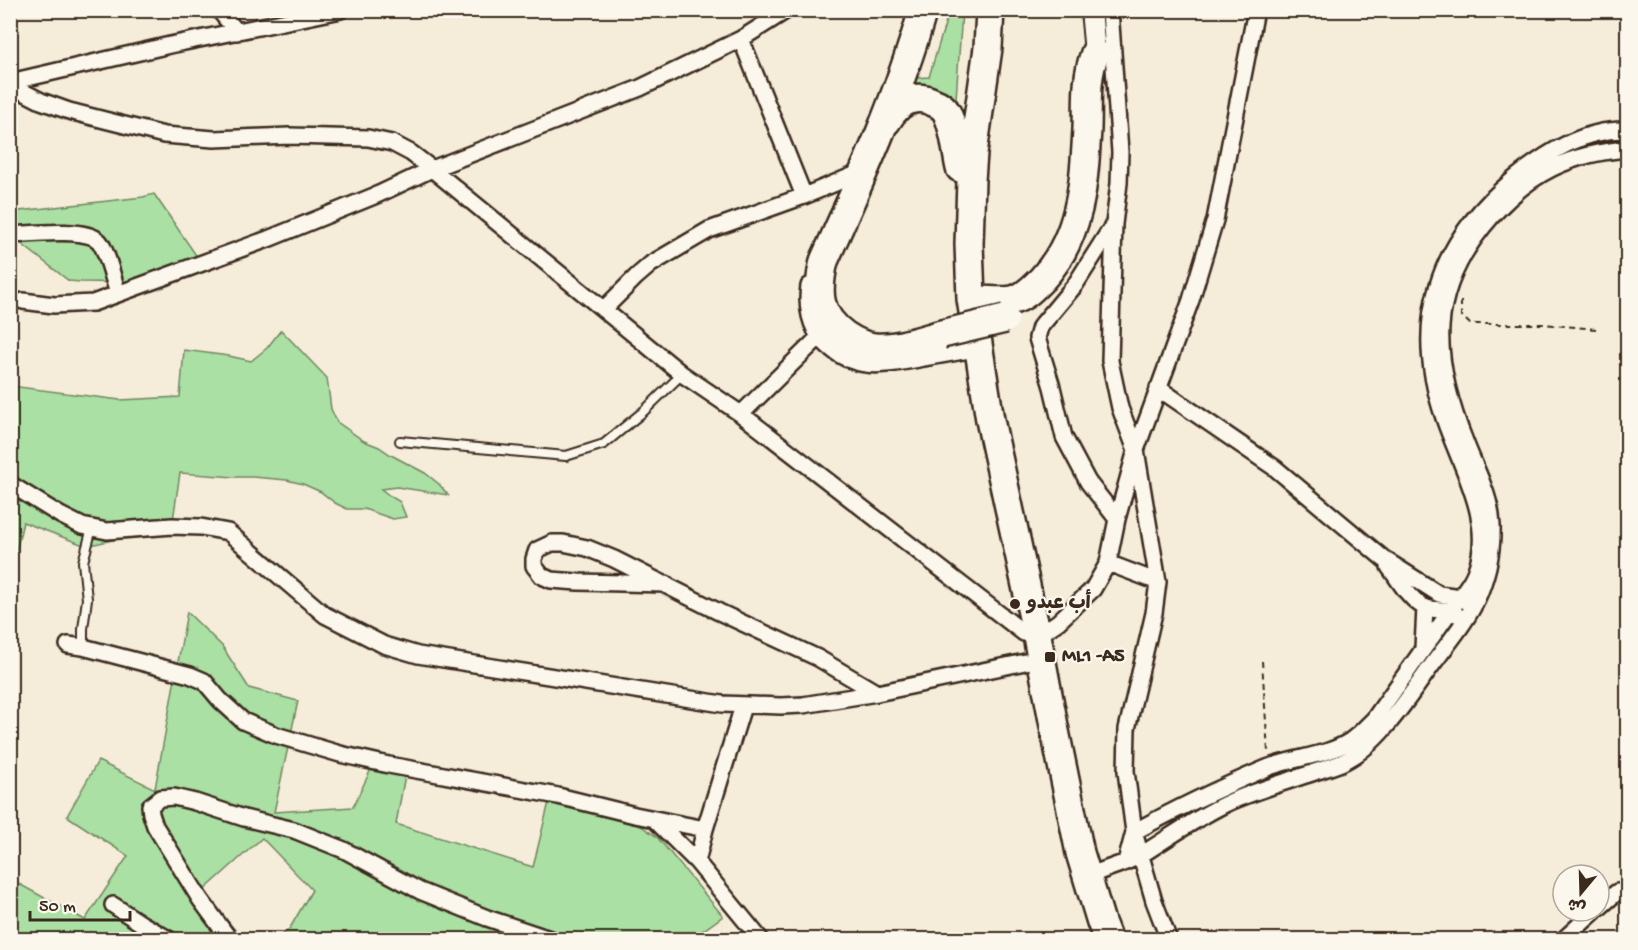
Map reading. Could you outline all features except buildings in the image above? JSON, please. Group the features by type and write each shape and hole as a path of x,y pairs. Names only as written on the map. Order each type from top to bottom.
{"highway":[{"path":"923,10 907,66 883,127 824,261 816,290 826,315 835,328 862,345 885,347 902,345 1005,319 1020,313 1044,296 1064,274 1080,250 1094,212 1097,194 1099,173 1096,63 1090,65 1087,82 1087,128 1083,177 1080,205 1072,231 1051,269 1026,293 1014,300 971,299"},
{"path":"977,10 977,27 960,168 960,266 969,350 996,507 1030,643 1054,726 1080,853 1108,939"},
{"path":"990,10 989,39 971,180 969,244 971,299 1030,643 1074,868 1086,918 1094,939"},
{"path":"883,127 899,105 910,99 926,98 940,105 948,114 960,168"}],"street":[{"path":"219,10 237,32"},
{"path":"10,83 170,45 341,10"},
{"path":"23,302 54,305 93,303 278,235 379,194 432,169 639,87 741,39 787,10"},
{"path":"1090,10 1096,63"},
{"path":"1110,10 1120,152 1114,224 1110,361 1120,408 1136,450 1158,582 1154,614 1127,729 1126,771 1134,832 1154,901 1169,939"},
{"path":"10,484 82,526 107,531 201,526 228,532 325,615 384,645 418,655 711,702 743,706 804,705 877,693 1030,643 1058,622 1094,589 1108,563 1117,519 1136,450 1191,300 1215,220 1256,10"},
{"path":"741,39 804,196"},
{"path":"10,83 41,101 69,111 164,135 214,139 289,136 368,138 392,143 411,153 682,374 741,414 1030,643"},
{"path":"1126,862 1134,832 1171,811 1269,767 1327,752 1357,736 1374,719 1460,597 1473,578 1479,562 1481,524 1474,495 1444,418 1433,378 1429,339 1433,301 1438,281 1454,247 1469,225 1509,183 1538,160 1579,139 1614,129 1628,130"},
{"path":"1087,876 1141,855 1230,802 1346,761 1372,742 1453,637 1474,606 1490,564 1492,524 1484,491 1454,414 1444,376 1440,340 1444,303 1449,285 1463,253 1478,232 1516,192 1551,168 1572,159 1605,151 1628,149"},
{"path":"604,309 651,264 709,230 804,196 864,171"},
{"path":"1114,224 1075,285 1040,327 1036,338 1052,387 1064,437 1088,482 1117,519"},
{"path":"10,235 67,232 88,235 98,241 105,252 118,294"},
{"path":"816,290 808,290 812,323 819,337 838,354 848,359 866,365 889,364 969,350"},
{"path":"741,414 819,337"},
{"path":"1158,388 1275,468 1384,559 1439,594 1460,597 1474,606"},
{"path":"666,584 551,580 537,571 534,559 537,550 552,543 563,543 596,551 632,567 818,658 877,693"},
{"path":"1384,559 1410,594 1425,607 1451,610 1465,619"},
{"path":"1108,563 1158,582"},
{"path":"1423,648 1425,607"},
{"path":"75,646 190,675 204,681 220,700 243,721 276,735 340,754 558,796 705,829"},
{"path":"697,862 743,706"},
{"path":"231,939 200,899 155,826 150,806 157,799 167,797 183,799 244,818 294,830 344,850 420,891 488,918 553,939"},
{"path":"654,819 697,862 761,939"},
{"path":"1611,897 1617,892"},
{"path":"113,905 153,931 170,939"},
{"path":"1563,939 1581,923"}],"lane":[{"path":"400,441 566,456 604,444 644,411 682,374"},
{"path":"75,646 87,599 83,562 92,528"}],"path":[{"path":"1461,296 1461,315 1470,324 1544,324 1596,329"},
{"path":"1262,662 1269,767"}],"green space":[{"path":"949,11 962,11 956,99 935,87 912,86 916,78 929,77"},
{"path":"154,194 202,264 164,268 135,283 69,281 19,242 11,243 11,212"},
{"path":"281,330 327,378 331,409 337,422 364,441 425,473 448,495 397,487 381,489 400,502 406,517 393,519 364,509 347,509 321,492 287,480 180,473 172,527 86,546 23,522 11,573 11,386 120,400 180,397 184,350 251,361 267,348"},
{"path":"187,612 222,646 249,688 298,701 274,812 353,807 372,767 405,775 396,824 533,867 549,802 641,826 657,837 723,916 691,939 278,939 290,928 312,890 262,838 202,892 243,939 11,939 10,879 85,920 128,856 67,816 98,761 155,789"}],"place":[{"name":"أب عبدو","path":"1015,604"},
{"name":"ML1 -A5","path":"1050,657"}]}
